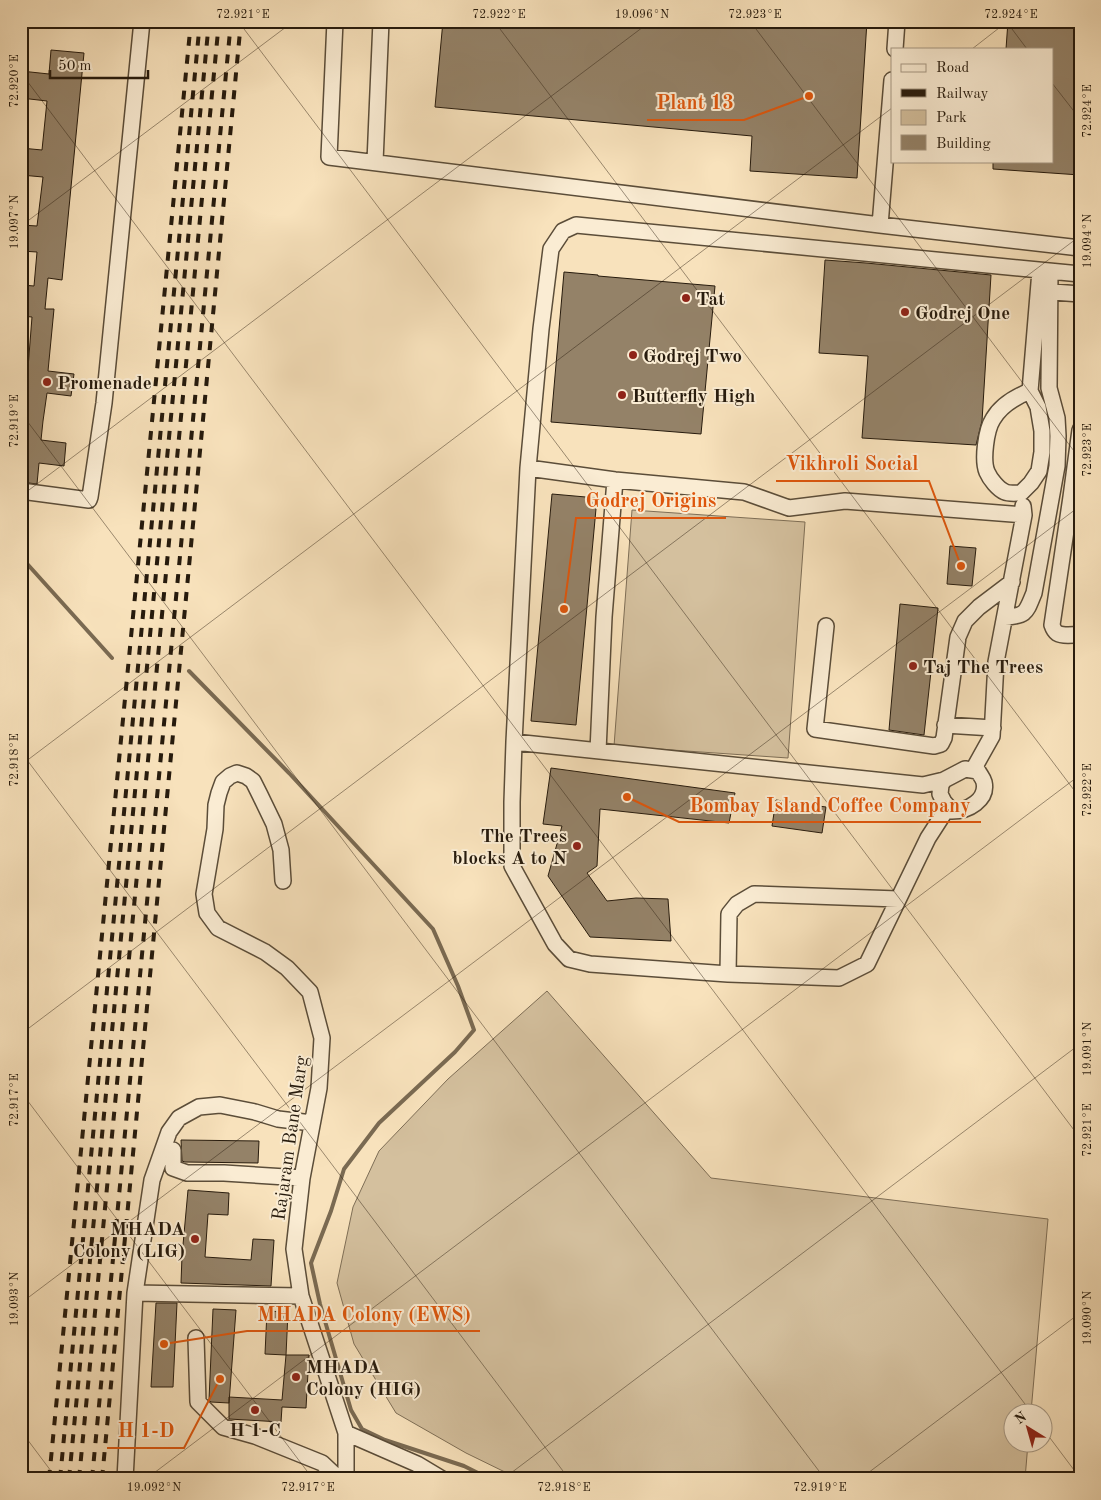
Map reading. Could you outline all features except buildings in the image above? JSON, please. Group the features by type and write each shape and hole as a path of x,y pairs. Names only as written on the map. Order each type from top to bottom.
{"street":[{"path":"21,491 89,500 90,497 104,403 142,21"},
{"path":"335,21 329,156 1080,248"},
{"path":"375,162 381,21"},
{"path":"895,48 897,21"},
{"path":"880,225 891,92"},
{"path":"948,807 928,838 867,964 838,978 728,974 590,964 569,959 555,944 512,866 514,742 528,468 541,329 551,249 563,231 576,224 1080,274"},
{"path":"1030,391 1011,400 1000,409 992,420 986,439 985,458 987,473 997,486 1006,493 1020,493 1031,483 1039,471 1042,431 1038,408 1030,391 1045,272"},
{"path":"1044,291 1080,294"},
{"path":"1005,617 1018,617 1026,611 1034,592 1057,466 1057,418 1049,388 1044,291"},
{"path":"1080,430 1076,499 1052,625 1058,633 1080,634"},
{"path":"1040,465 1057,466"},
{"path":"528,468 615,480 744,492 789,508 845,501 1024,515"},
{"path":"598,751 604,617 615,480"},
{"path":"973,770 992,736 996,662 1024,515 1020,493"},
{"path":"1016,557 1039,563"},
{"path":"826,626 815,729 934,746 941,744 944,738 958,637 965,621 979,607 1012,582"},
{"path":"945,725 993,728"},
{"path":"514,742 923,785 944,780 965,769 978,772 984,781 984,791 971,808 952,811 940,794 944,780"},
{"name":"Rajaram Bane Marg","path":"283,882 281,850 274,824 260,795 253,781 246,776 237,773 230,776 223,782 216,805 215,829 204,894 207,913 218,928 265,952 287,968 310,992 322,1038 319,1088 302,1178 294,1249 302,1296 346,1433 346,1479"},
{"path":"728,974 729,914 737,904 754,894 898,899"},
{"path":"125,1479 135,1293 152,1180 169,1132 179,1118 199,1108 220,1105 255,1112 278,1120 312,1123"},
{"path":"173,1150 173,1168 187,1173 224,1173 302,1178"},
{"path":"135,1293 302,1296"},
{"path":"196,1338 198,1402 210,1415 223,1427 255,1436 322,1463 339,1479"},
{"path":"346,1433 417,1464 442,1479"}],"green space":[{"path":"632,510 805,522 788,758 614,746"},
{"path":"547,991 711,1178 1048,1219 1032,1402 1004,1402 1004,1452 1027,1452 1025,1479 514,1479 509,1474 466,1453 396,1413 354,1344 337,1283 353,1207 379,1151 448,1079"}],"waterway":[{"path":"21,557 112,658"},
{"path":"189,671 289,773 433,929 458,986 474,1030 455,1052 379,1123 344,1169 331,1211 311,1263 320,1304 351,1410 362,1429 385,1440 464,1466 480,1474 485,1479"}],"railway":[{"path":"49,1479 191,21"},
{"path":"60,1479 200,21"},
{"path":"69,1479 209,21"},
{"path":"79,1479 219,21"},
{"path":"92,1479 231,21"},
{"path":"102,1479 241,21"}],"place":[{"name":"Plant 13","path":"809,96"},
{"name":"Tat","path":"686,298"},
{"name":"Godrej One","path":"905,312"},
{"name":"Godrej Two","path":"633,355"},
{"name":"Promenade","path":"47,382"},
{"name":"Butterfly High","path":"622,395"},
{"name":"Vikhroli Social","path":"961,566"},
{"name":"Godrej Origins","path":"564,609"},
{"name":"Taj The Trees","path":"913,666"},
{"name":"Bombay Island Coffee Company","path":"627,797"},
{"name":"The Trees blocks A to N","path":"577,846"},
{"name":"MHADA Colony (LIG)","path":"195,1239"},
{"name":"MHADA Colony (EWS)","path":"164,1344"},
{"name":"MHADA Colony (HIG)","path":"296,1377"},
{"name":"H 1-D","path":"220,1379"},
{"name":"H 1-C","path":"255,1410"}]}
